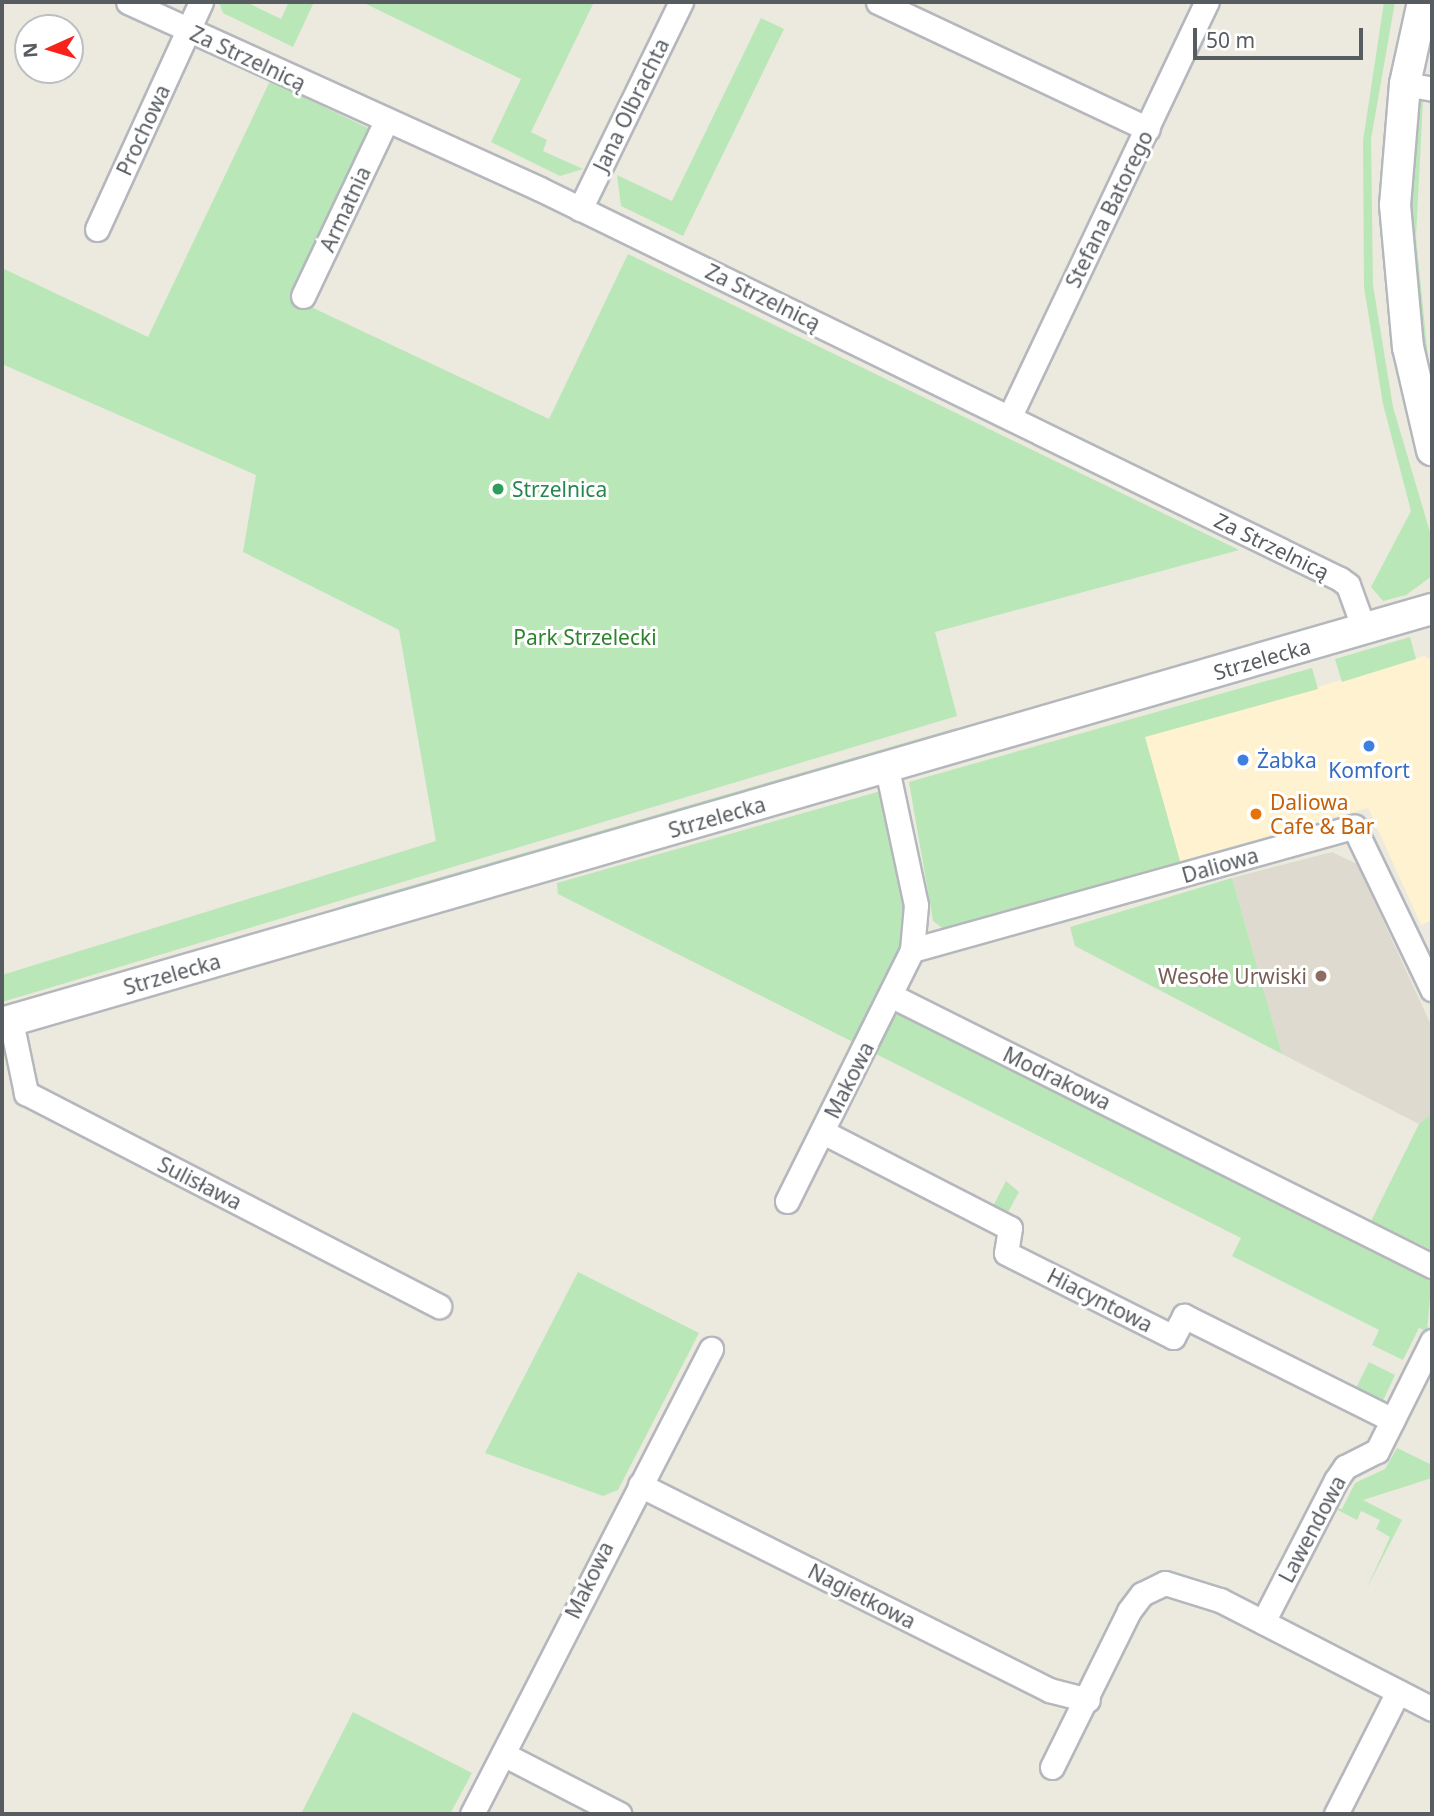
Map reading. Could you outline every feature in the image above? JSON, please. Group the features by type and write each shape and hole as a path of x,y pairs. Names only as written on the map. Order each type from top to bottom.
{"street":[{"name":"Za Strzelnicą","path":"128,2 580,209 1010,416 1340,579 1348,585 1364,629"},
{"name":"Prochowa","path":"97,229 201,2"},
{"name":"Jana Olbrachta","path":"580,209 681,2"},
{"path":"878,2 1148,129"},
{"name":"Stefana Batorego","path":"1010,416 1207,2"},
{"path":"1423,2 1418,86 1397,268 1432,450"},
{"name":"Armatnia","path":"303,296 386,121"},
{"name":"Strzelecka","path":"6,1022 1432,609"},
{"path":"887,768 916,905 912,950 892,996"},
{"name":"Daliowa","path":"912,950 1354,827 1432,989"},
{"name":"Makowa","path":"788,1201 892,996"},
{"name":"Modrakowa","path":"892,996 1432,1266"},
{"name":"Sulisława","path":"6,1022 26,1093 439,1306"},
{"name":"Hiacyntowa","path":"823,1132 1010,1228 1006,1253 1173,1337 1184,1317 1393,1420"},
{"name":"Lawendowa","path":"1263,1622 1336,1480 1345,1467 1370,1459 1393,1420 1432,1341"},
{"name":"Makowa","path":"472,1814 711,1349"},
{"name":"Nagietkowa","path":"640,1485 1049,1690 1088,1700"},
{"path":"1052,1767 1088,1700 1129,1611 1153,1587 1176,1583 1263,1622 1432,1709"},
{"path":"1336,1814 1398,1692"},
{"path":"503,1754 619,1814"}],"shaded area":[{"path":"1424,656 1432,660 1432,920 1421,925 1368,808 1180,861 1145,737"},
{"path":"1332,852 1357,864 1432,1027 1432,1113 1419,1124 1282,1054 1232,878"}],"green space":[{"path":"219,2 246,2 281,19 289,2 314,2 293,47 223,13"},
{"path":"362,2 594,2 531,132 547,140 543,151 583,169 560,176 491,142 521,79"},
{"path":"1384,2 1395,2 1371,139 1373,285 1393,407 1432,539 1432,576 1406,595 1383,601 1371,587 1411,511 1383,404 1364,287 1363,141"},
{"path":"761,18 784,29 683,236 621,206 617,175 672,201"},
{"name":"Park Strzelecki","path":"270,81 372,130 292,298 549,419 628,254 1239,550 935,632 957,716 2,1002 2,975 436,841 399,630 243,552 256,475 2,364 2,268 148,337"},
{"path":"1416,98 1423,100 1416,237 1432,398 1417,325 1408,198"},
{"path":"1410,637 1416,659 1342,682 1335,659"},
{"path":"1312,668 1318,689 1145,737 1180,861 1192,861 945,930 933,921 909,782"},
{"path":"956,728 956,738 321,915 344,905"},
{"path":"881,791 905,909 903,943 855,1043 558,894 557,883"},
{"path":"1232,878 1282,1054 1075,946 1070,927"},
{"path":"897,1009 1432,1276 1427,1331 1419,1328 1403,1360 1372,1345 1379,1330 1232,1256 1241,1238 874,1053"},
{"path":"1432,1113 1432,1250 1371,1221 1419,1124"},
{"path":"1006,1181 1019,1192 1007,1214 992,1208"},
{"path":"578,1272 699,1333 618,1490 603,1496 485,1453"},
{"path":"1369,1362 1395,1375 1381,1405 1354,1392"},
{"path":"1397,1448 1432,1465 1432,1478 1363,1500 1402,1520 1366,1590 1390,1537 1376,1529 1380,1520 1361,1511 1357,1520 1334,1508 1342,1509 1355,1483 1385,1469"},
{"path":"353,1712 472,1773 450,1814 301,1814"}],"place":[{"name":"Strzelnica","path":"498,489"},
{"name":"Komfort","path":"1369,746"},
{"name":"Żabka","path":"1243,760"},
{"name":"Daliowa Cafe & Bar","path":"1256,814"},
{"name":"Wesołe Urwiski","path":"1321,976"}]}
